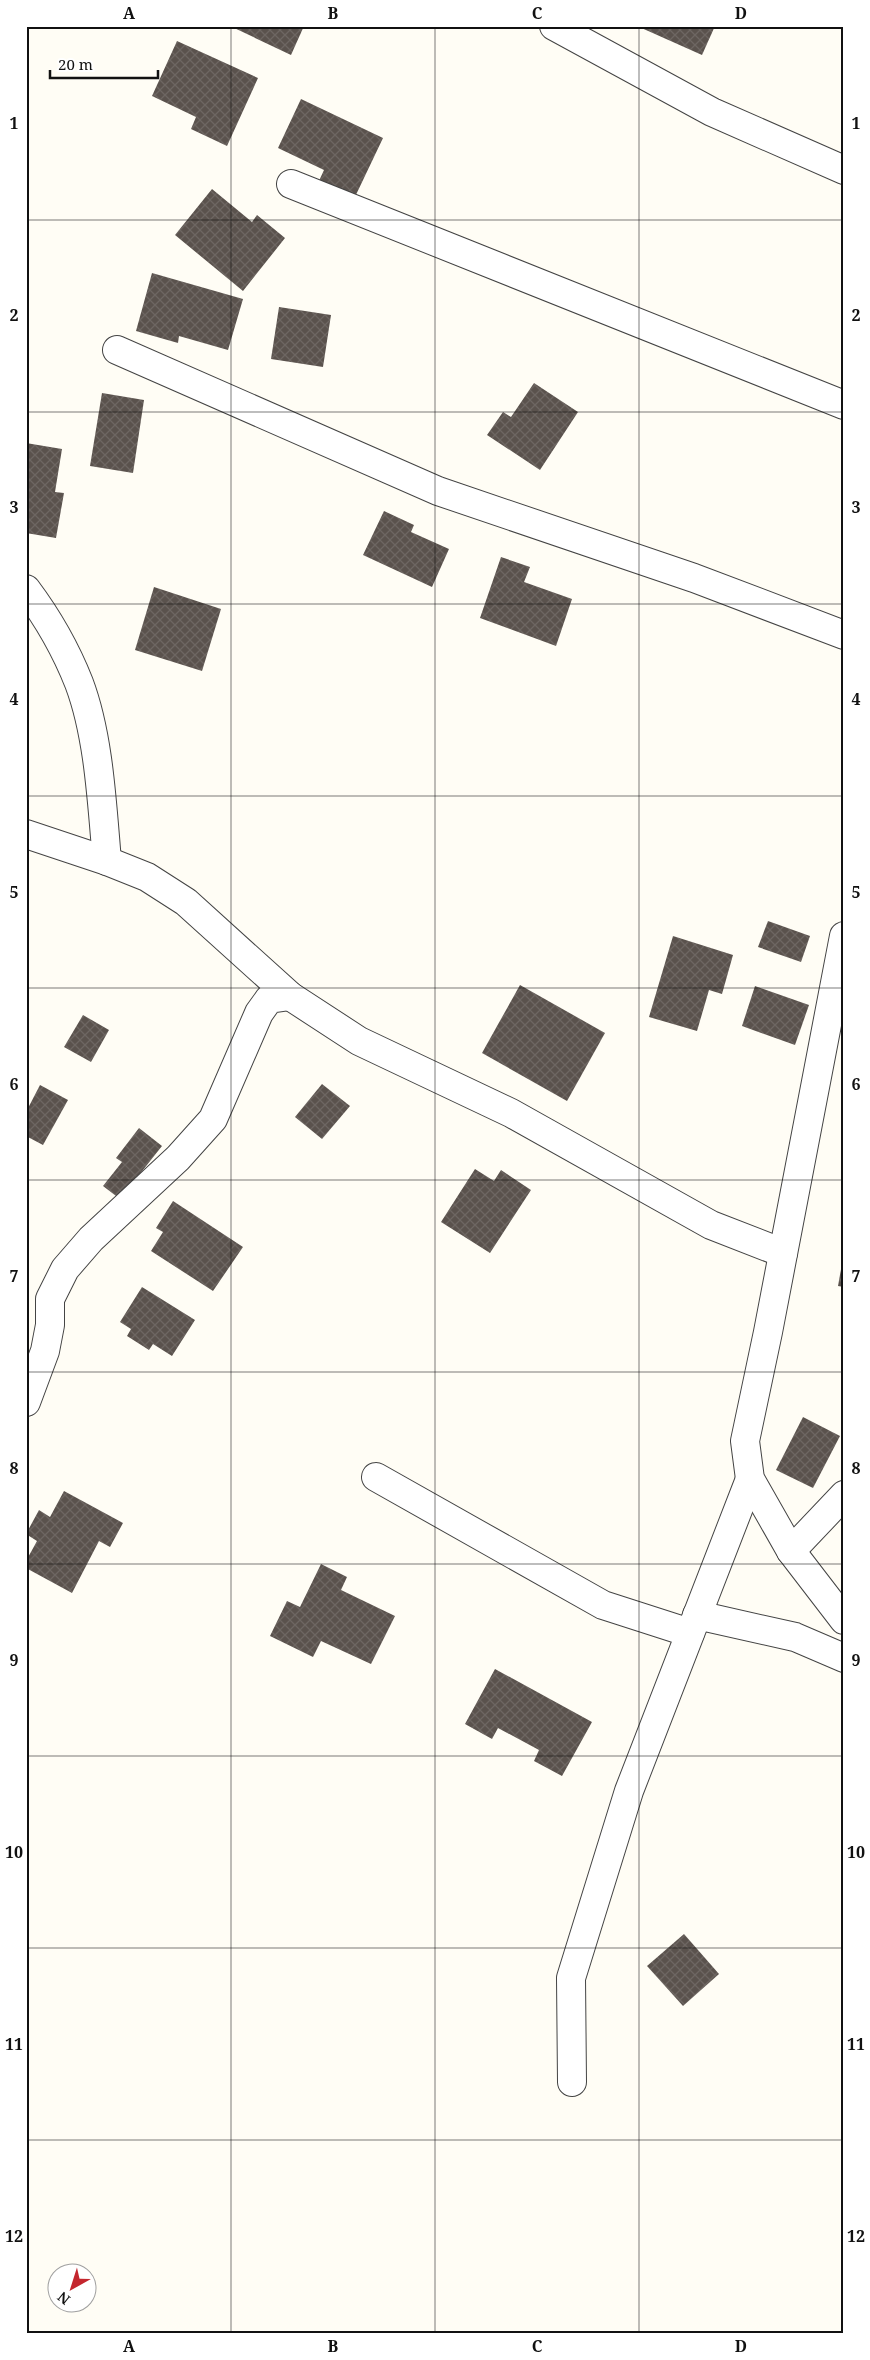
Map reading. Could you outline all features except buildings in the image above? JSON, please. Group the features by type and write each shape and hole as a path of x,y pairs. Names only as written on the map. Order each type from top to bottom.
{"street":[{"path":"554,26 712,112 844,170"},
{"path":"291,184 844,405"},
{"path":"117,350 438,491 694,578 844,635"},
{"path":"26,589 45,614 79,683 92,733 107,861"},
{"path":"26,834 107,861 147,877 186,902 290,996 359,1041 511,1113 711,1225 783,1253"},
{"path":"844,936 783,1253 744,1441 750,1479 791,1551 844,1620"},
{"path":"26,1402 45,1351 50,1326 50,1299 65,1269 91,1239 178,1158 213,1119 259,1013 269,999 290,996"},
{"path":"376,1477 603,1605 694,1624 795,1637 844,1658"},
{"path":"572,2082 571,1978 629,1791 750,1479"},
{"path":"791,1551 844,1495"}]}
